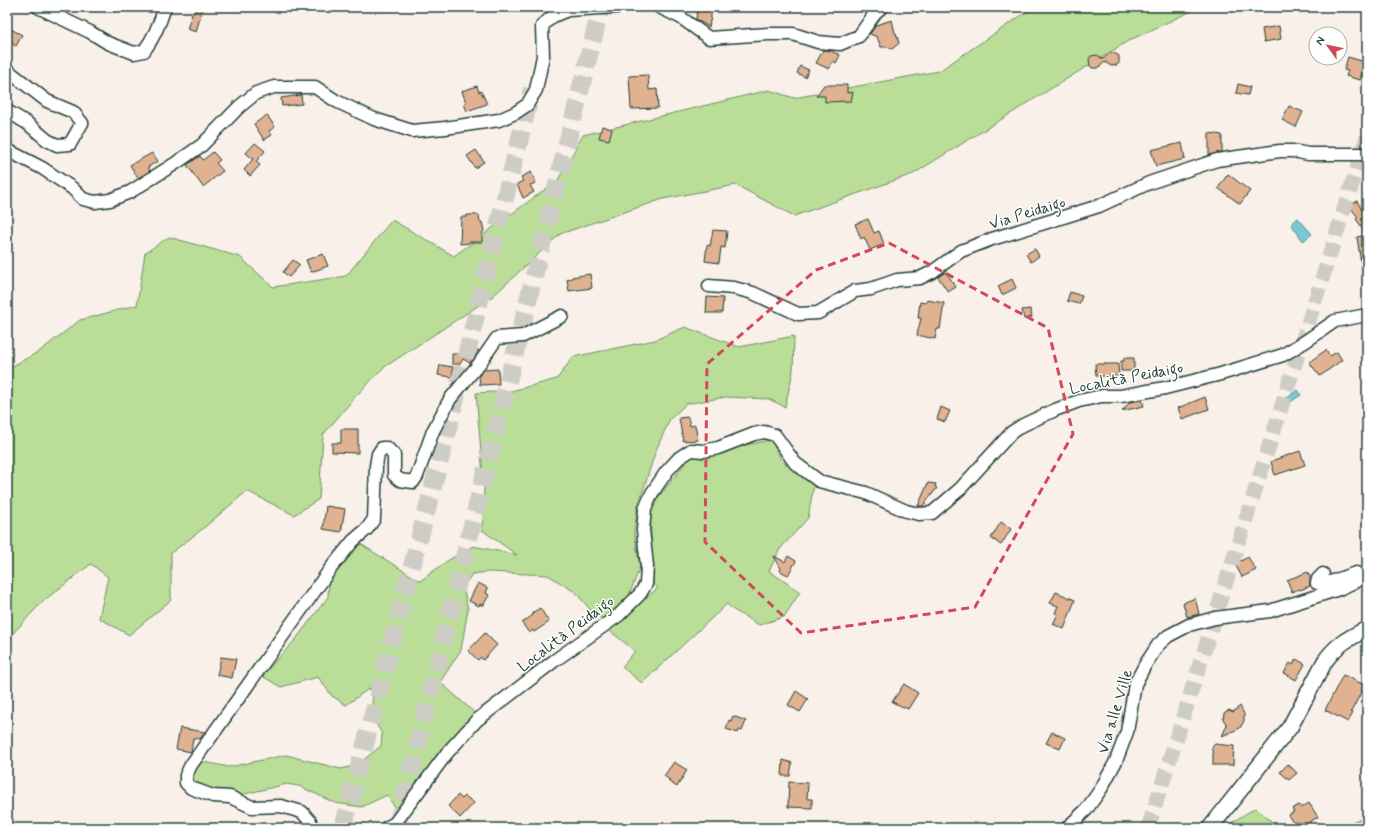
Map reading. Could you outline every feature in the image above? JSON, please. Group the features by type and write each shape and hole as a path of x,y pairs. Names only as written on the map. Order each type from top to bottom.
{"main road":[{"path":"1210,828 1290,727 1325,661 1332,651 1343,641 1367,629"}],"street":[{"path":"38,7 90,32 108,43 134,53 144,51 149,45 159,25 165,7"},
{"path":"7,150 42,168 72,188 83,198 95,202 110,200 130,192 176,163 202,145 239,107 256,93 274,87 315,87 336,101 374,119 412,130 445,128 499,120 515,113 527,104 536,90 544,56 542,26 553,16 568,10 617,7"},
{"path":"659,7 680,17 709,38 793,34 818,42 840,44 859,36 876,12 882,7"},
{"path":"7,70 47,101 73,112 82,123 70,144 57,145 47,140 27,123 7,110"},
{"name":"Via Peidaigo","path":"708,286 734,288 753,293 798,314 818,312 854,291 871,289 897,280 920,278 932,272 961,251 992,239 1099,206 1149,183 1217,160 1280,151 1293,151 1308,154 1367,154"},
{"name":"Località Peidaigo","path":"386,828 395,823 447,753 477,720 554,661 619,615 640,594 646,584 647,566 643,530 645,509 652,494 667,472 679,458 691,450 703,451 718,448 754,434 764,432 775,435 795,463 819,481 866,493 906,511 919,514 932,512 960,489 1012,432 1022,425 1055,410 1088,398 1121,396 1165,388 1221,374 1283,354 1306,341 1335,321 1367,315"},
{"path":"312,828 310,821 302,812 280,806 252,808 230,797 213,796 191,788 186,783 186,775 191,765 331,568 353,541 367,529 374,519 376,466 378,454 382,448 387,448 394,455 394,475 400,480 413,482 417,476 433,431 450,399 479,364 497,338 523,336 562,316"},
{"path":"1323,574 1317,582 1322,585 1367,568"},
{"name":"Via alle Ville","path":"1067,828 1086,810 1101,789 1116,761 1127,732 1135,684 1158,645 1168,636 1189,625 1215,618 1270,611 1339,589 1367,576"}],"highlighted area":[{"path":"889,243 1048,328 1073,434 975,607 801,633 705,542 707,364 816,270"}],"green space":[{"path":"1034,7 1200,7 1128,41 913,174 794,216 736,185 663,199 560,234 493,296 383,368 355,397 323,435 319,499 294,515 247,491 200,531 171,553 171,600 129,635 99,618 108,577 91,564 42,602 7,640 7,369 40,351 80,320 137,305 145,253 169,237 240,257 273,287 346,276 392,220 454,256 558,180 583,135 769,90 794,98 939,71"},
{"path":"685,327 739,347 794,336 793,371 785,407 769,399 726,397 686,404 670,419 656,450 638,506 634,531 640,567 628,598 604,619 594,614 575,592 548,575 488,572 472,574 463,587 468,609 461,650 440,682 476,714 399,814 387,795 362,807 335,803 299,786 287,784 240,795 213,790 192,780 199,761 229,767 286,755 341,769 357,765 381,746 382,734 371,715 373,693 370,688 346,705 332,696 318,677 281,687 262,676 296,639 328,597 329,579 359,543 420,581 447,561 473,546 517,555 482,530 484,488 476,393 511,391 557,379 573,357 655,340"},
{"path":"771,440 782,461 814,484 808,518 780,549 769,571 800,592 784,617 759,625 732,609 727,604 642,683 622,667 635,651 610,631 621,618 658,588 651,582 652,561 650,508 690,457 705,457 745,445"},
{"path":"1255,808 1280,828 1223,828"},
{"path":"1359,819 1367,823 1367,828 1338,828"}],"water":[{"path":"1298,218 1312,234 1303,241 1291,224"},
{"path":"1298,390 1301,395 1283,407 1280,401"}],"building":[{"path":"200,7 203,7 196,32 187,29 192,14"},
{"path":"698,7 712,10 709,27 696,19"},
{"path":"892,20 899,43 892,49 881,47 877,37 870,34 876,25"},
{"path":"1279,26 1281,39 1264,42 1262,29"},
{"path":"7,27 22,35 16,46 7,41"},
{"path":"823,50 831,51 840,55 836,63 833,61 829,69 816,63"},
{"path":"1110,53 1114,53 1119,56 1119,63 1117,65 1111,66 1105,62 1098,68 1092,68 1090,66 1089,59 1091,56 1097,55 1103,59"},
{"path":"1348,57 1365,62 1360,80 1346,76 1348,71 1344,70 1345,66 1348,66"},
{"path":"800,66 809,70 805,77 797,73"},
{"path":"648,75 649,90 657,89 658,108 631,109 629,76"},
{"path":"1238,84 1250,87 1248,95 1236,93"},
{"path":"824,85 847,85 847,93 853,92 851,101 825,102 825,96 816,96"},
{"path":"477,86 487,104 467,111 464,104 466,103 462,91"},
{"path":"301,95 302,104 282,106 281,98"},
{"path":"1289,106 1303,112 1296,127 1282,120"},
{"path":"267,115 275,127 269,131 272,135 264,140 254,124"},
{"path":"602,126 612,129 609,140 599,138"},
{"path":"1209,133 1222,135 1222,152 1209,155"},
{"path":"255,143 265,151 256,162 260,165 250,176 244,170 253,159 246,153"},
{"path":"1182,143 1185,159 1156,166 1151,150"},
{"path":"476,150 484,162 475,168 467,156"},
{"path":"213,152 220,160 216,163 223,171 203,187 187,165 200,156 203,160"},
{"path":"152,153 158,161 148,167 150,171 138,178 130,165"},
{"path":"531,172 536,183 530,185 534,192 523,198 517,184 523,181 521,177"},
{"path":"1228,174 1250,191 1240,204 1218,188"},
{"path":"1357,201 1367,219 1367,234 1356,219 1358,217 1349,206"},
{"path":"467,215 479,215 484,231 482,233 482,242 460,244 461,217 467,217"},
{"path":"868,219 874,233 879,231 884,244 870,250 864,237 861,239 855,224"},
{"path":"713,230 727,231 725,248 721,247 719,263 705,261 707,245 710,246"},
{"path":"1367,235 1367,270 1362,270 1357,237"},
{"path":"1035,249 1039,256 1031,262 1026,254"},
{"path":"323,254 328,266 311,272 306,260"},
{"path":"293,260 300,265 289,277 283,272"},
{"path":"946,272 956,287 948,292 938,277"},
{"path":"590,274 592,288 569,291 567,279"},
{"path":"1012,279 1016,288 1002,295 998,286"},
{"path":"1070,292 1082,296 1079,304 1067,301"},
{"path":"707,297 723,298 722,313 706,313"},
{"path":"927,300 944,303 940,329 937,329 935,339 917,335 921,318 918,318 920,302 926,303"},
{"path":"1030,309 1032,317 1024,319 1022,310"},
{"path":"467,343 479,351 470,363 463,359 460,364 452,364 452,354 460,354"},
{"path":"1326,350 1330,356 1337,352 1342,360 1320,376 1309,362"},
{"path":"1124,358 1134,358 1134,371 1121,371 1121,361 1124,361"},
{"path":"1095,364 1118,364 1119,376 1096,376"},
{"path":"440,365 453,367 452,377 438,375"},
{"path":"498,369 499,384 480,385 479,376 484,370"},
{"path":"1205,397 1209,409 1182,419 1178,408"},
{"path":"1142,400 1144,406 1122,411 1130,402"},
{"path":"941,407 950,411 945,422 937,419"},
{"path":"688,417 690,426 695,425 698,440 683,441 679,418"},
{"path":"341,429 358,429 358,453 332,452 332,443 341,443"},
{"path":"1300,451 1305,465 1275,475 1271,462"},
{"path":"928,483 936,484 935,487 937,488 923,506 918,506"},
{"path":"326,506 345,509 341,532 323,529"},
{"path":"1001,522 1011,529 1001,545 991,538"},
{"path":"774,556 785,562 788,556 796,561 788,575 780,571 781,569"},
{"path":"1248,557 1256,570 1242,577 1235,564"},
{"path":"1308,572 1310,586 1292,592 1287,580"},
{"path":"478,583 488,588 486,593 489,595 483,606 480,604 479,606 469,601"},
{"path":"1056,592 1075,600 1064,629 1053,624 1058,614 1055,613 1058,606 1050,603"},
{"path":"1195,598 1199,614 1187,617 1183,603"},
{"path":"540,608 549,622 534,632 533,630 529,633 522,623 533,615 532,613"},
{"path":"485,633 497,645 483,660 481,657 478,660 468,651"},
{"path":"221,657 236,659 232,678 217,675"},
{"path":"1296,659 1305,664 1296,680 1284,673 1290,663 1293,665"},
{"path":"1343,675 1365,685 1351,712 1353,713 1348,722 1325,710"},
{"path":"904,684 918,693 908,709 892,702"},
{"path":"796,691 808,699 800,712 788,705"},
{"path":"1240,706 1244,714 1244,721 1240,728 1222,736 1227,725 1223,719 1224,713 1229,710 1233,712"},
{"path":"733,716 746,721 742,731 739,730 738,733 726,729 729,720 731,721"},
{"path":"180,728 205,732 200,739 193,738 191,752 176,749"},
{"path":"1052,732 1065,738 1060,749 1046,743"},
{"path":"1215,744 1234,746 1233,765 1213,765 1212,747"},
{"path":"783,760 792,763 790,776 782,776"},
{"path":"674,762 687,770 677,787 668,781 670,780 664,776"},
{"path":"1288,764 1297,773 1289,780 1280,772"},
{"path":"789,782 808,783 807,799 812,799 812,808 788,807"},
{"path":"458,795 462,799 465,796 474,803 460,818 448,806"},
{"path":"1309,803 1318,817 1299,828 1296,822 1293,823 1288,815 1294,812 1292,809 1299,805 1301,808"}],"tunnel":[{"path":"397,827 601,7"},
{"path":"343,828 446,437 532,89"},
{"path":"1148,828 1367,137"}]}
